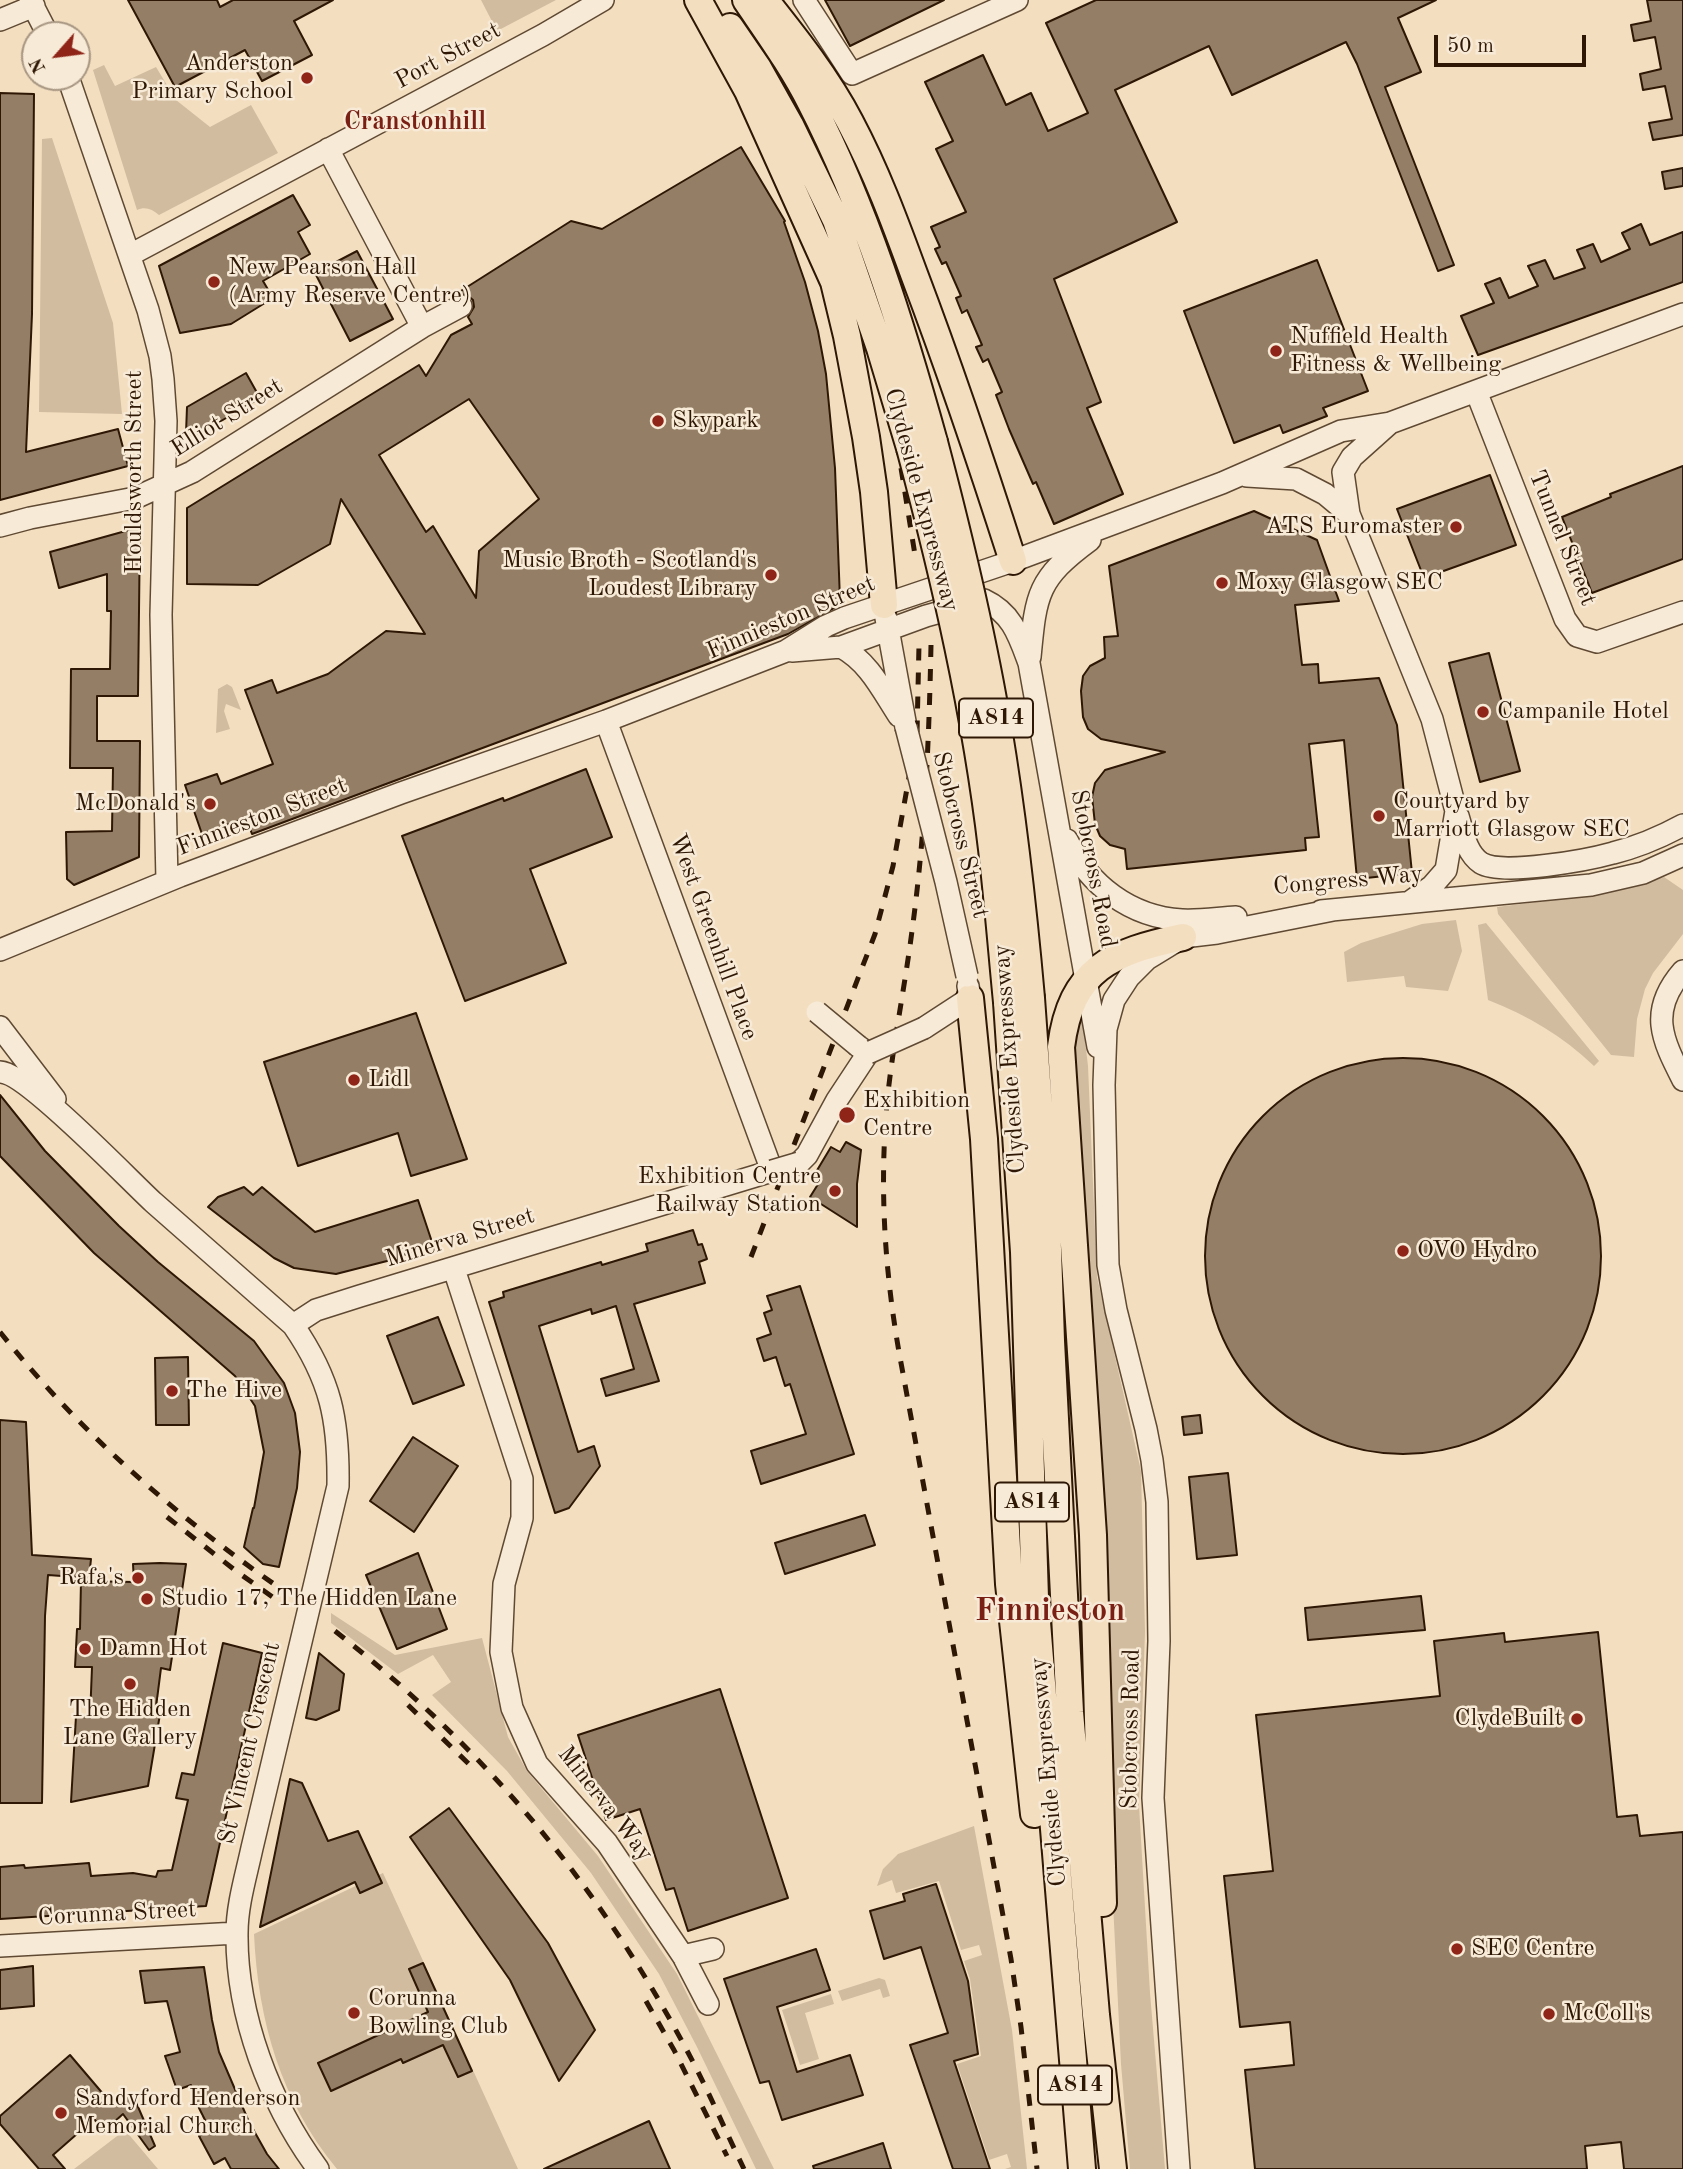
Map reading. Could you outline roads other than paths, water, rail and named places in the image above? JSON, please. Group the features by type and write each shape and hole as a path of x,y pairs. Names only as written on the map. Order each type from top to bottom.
{"main road":[{"path":"698,0 748,91 834,282 866,437 877,516 886,618"},
{"name":"Clydeside Expressway","path":"712,0 758,68 790,124 836,220 880,348 922,445"},
{"name":"Clydeside Expressway","path":"747,0 810,100 834,151 878,263 922,445 941,570 975,738 1019,1000 1046,1219 1070,1712 1113,2169"},
{"path":"765,0 808,54 831,90 860,141 883,190 954,379 1013,561"},
{"path":"1097,2015 1103,1909 1093,1535 1061,1047 1072,1002 1087,979 1103,965 1128,951 1183,937"},
{"path":"969,987 984,1139 1009,1584 1038,1846 1068,2002"},
{"name":"Clydeside Expressway","path":"1019,1000 1036,1610 1082,2169"}],"street":[{"name":"Port Street","path":"130,255 543,35 603,0"},
{"path":"804,0 852,74 1017,0"},
{"path":"0,20 32,3 41,21"},
{"name":"Houldsworth Street","path":"73,91 130,255 160,356 166,421 161,615 167,881"},
{"path":"328,149 422,327"},
{"name":"Elliot Street","path":"0,526 135,498 164,486 191,472 422,327 461,306"},
{"name":"Finnieston Street","path":"0,950 167,881 401,793 606,721 786,651 826,626 886,618 1013,561 1241,475 1341,431 1390,423 1683,314"},
{"name":"Tunnel Street","path":"1476,391 1555,597 1572,632 1590,642 1607,640 1683,612"},
{"path":"1390,423 1352,457 1343,471 1349,514 1432,719 1456,811 1472,854 1483,863 1500,868 1613,853 1681,830"},
{"path":"1241,475 1296,479 1325,494 1349,514"},
{"path":"1029,663 1035,609 1045,583 1066,558 1108,526"},
{"path":"786,651 841,647 886,618 926,616 984,600 997,606 1010,619 1029,663"},
{"name":"Stobcross Street","path":"886,618 906,727 947,882 969,987"},
{"name":"Stobcross Street","path":"841,647 855,654 865,664 906,727"},
{"name":"Stobcross Road","path":"1029,663 1104,1085"},
{"name":"West Greenhill Place","path":"606,721 770,1163"},
{"path":"1409,902 1432,886 1446,870 1456,811"},
{"name":"Congress Way","path":"1057,818 1078,861 1090,876 1119,901 1150,915 1184,920 1333,910 1591,886 1643,873 1683,855"},
{"name":"Stobcross Road","path":"1179,2169 1153,1798 1159,1641 1157,1502 1146,1429 1116,1310 1108,1265 1104,1085 1106,1029 1114,1000 1121,988 1147,959 1183,937 1333,910"},
{"path":"1683,971 1667,993 1661,1023 1665,1045 1683,1080"},
{"path":"815,1010 863,1049 924,1028 969,987"},
{"path":"0,1027 78,1128"},
{"name":"Minerva Street","path":"293,1325 316,1310 742,1180 770,1163 799,1163 807,1155 863,1049"},
{"path":"0,1072 15,1076 78,1128 153,1201 293,1325"},
{"name":"Minerva Way","path":"454,1269 522,1479 522,1518 504,1584 502,1652 512,1708 537,1764 607,1843 684,1956 708,2004"},
{"name":"St Vincent Crescent","path":"293,1325 310,1349 323,1376 333,1411 338,1446 338,1486 242,1891 237,1933 242,1984 259,2056 271,2090 288,2124 318,2169"},
{"name":"Corunna Street","path":"0,1946 237,1933"},
{"path":"684,1956 713,1949"}],"railway":[{"path":"912,466 927,554"},
{"path":"901,468 915,555"},
{"path":"751,1257 875,934 893,866 917,733 919,645"},
{"path":"931,645 928,753 920,860 885,1126 884,1223 899,1352 1011,1959 1037,2169"},
{"path":"0,1332 64,1405 132,1472 206,1534 284,1591"},
{"path":"167,1517 281,1603"},
{"path":"335,1631 389,1675 487,1769 574,1872 650,1985 692,2060 744,2169"},
{"path":"408,1705 471,1766"},
{"path":"646,2001 674,2050 727,2156"}],"place":[{"name":"Anderston Primary School","path":"307,78"},
{"name":"New Pearson Hall (Army Reserve Centre)","path":"214,282"},
{"name":"Nuffield Health Fitness & Wellbeing","path":"1276,351"},
{"name":"Skypark","path":"658,421"},
{"name":"ATS Euromaster","path":"1456,527"},
{"name":"Music Broth - Scotland's Loudest Library","path":"771,575"},
{"name":"Moxy Glasgow SEC","path":"1222,583"},
{"name":"Campanile Hotel","path":"1483,712"},
{"name":"McDonald's","path":"210,804"},
{"name":"Courtyard by Marriott Glasgow SEC","path":"1379,816"},
{"name":"Lidl","path":"354,1080"},
{"name":"Exhibition Centre","path":"847,1115"},
{"name":"Exhibition Centre Railway Station","path":"835,1191"},
{"name":"OVO Hydro","path":"1403,1251"},
{"name":"The Hive","path":"172,1391"},
{"name":"Rafa's","path":"138,1578"},
{"name":"Studio 17, The Hidden Lane","path":"147,1599"},
{"name":"Damn Hot","path":"85,1649"},
{"name":"The Hidden Lane Gallery","path":"130,1684"},
{"name":"ClydeBuilt","path":"1577,1719"},
{"name":"SEC Centre","path":"1457,1949"},
{"name":"Corunna Bowling Club","path":"354,2013"},
{"name":"McColl's","path":"1549,2014"},
{"name":"Sandyford Henderson Memorial Church","path":"61,2113"}],"district":[{"name":"Cranstonhill","path":"415,122"},
{"name":"Finnieston","path":"1050,1612"}]}
